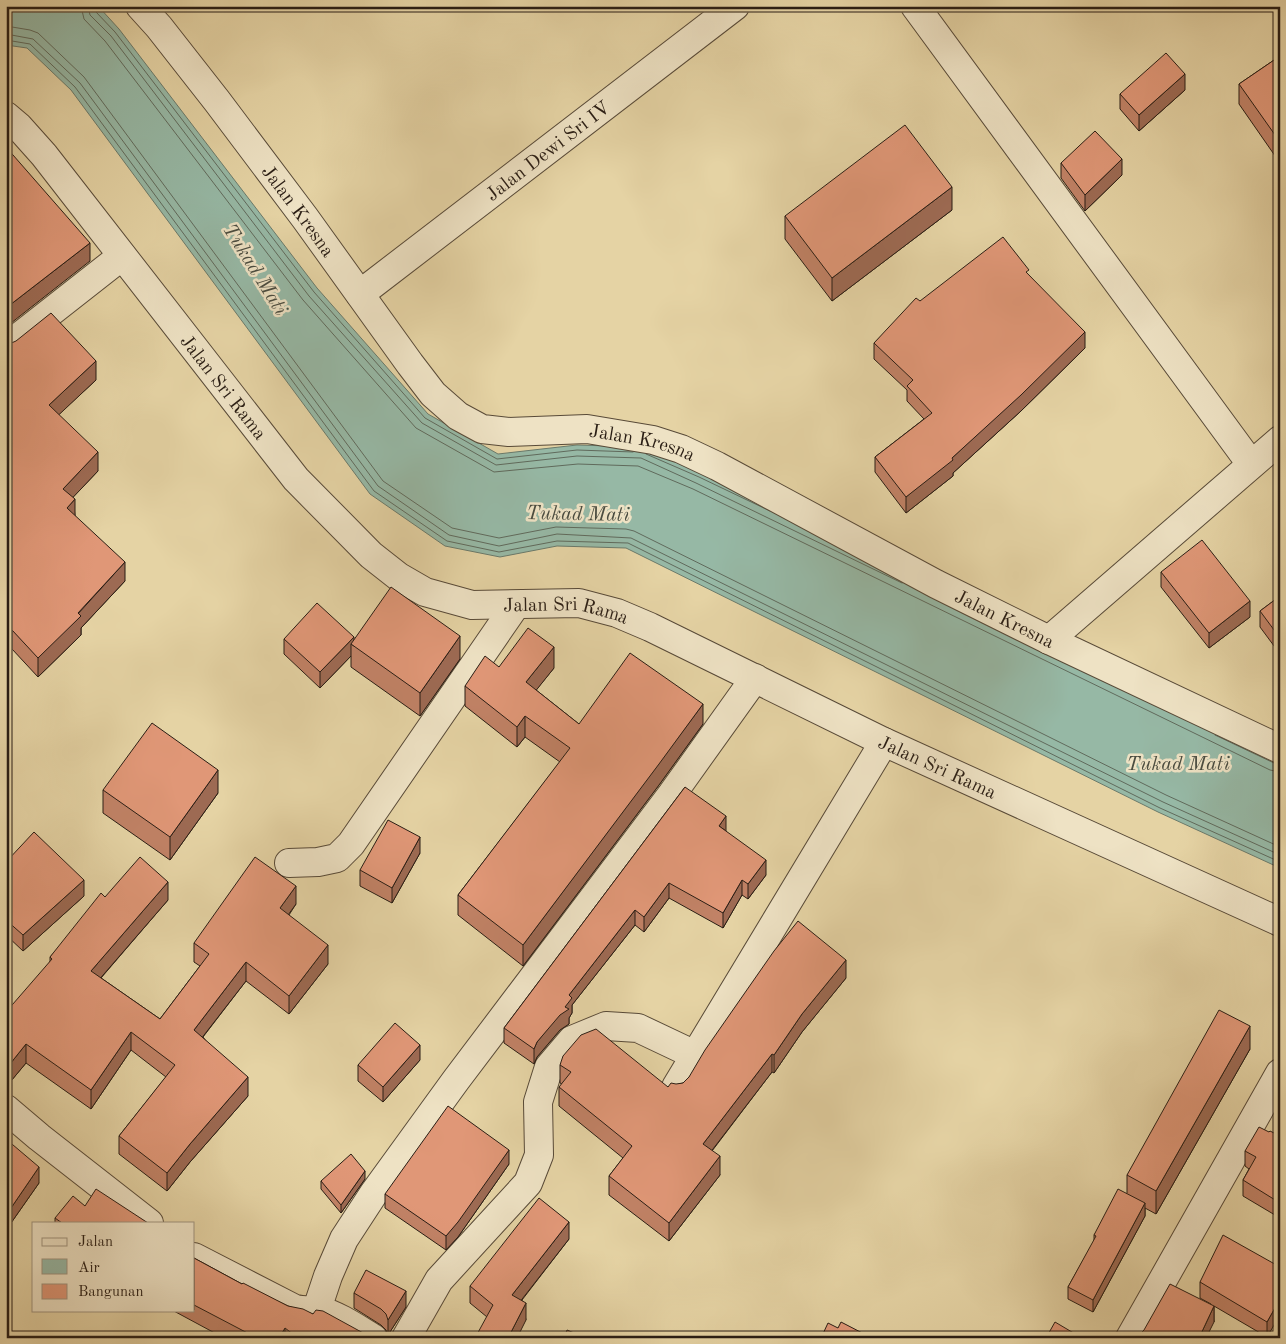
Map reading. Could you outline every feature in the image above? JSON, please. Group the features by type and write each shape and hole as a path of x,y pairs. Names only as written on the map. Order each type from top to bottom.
{"street":[{"name":"Jalan Kresna","path":"140,6 159,27 217,102 433,394 458,416 482,429 509,432 587,430 653,440 681,449 717,466 936,584 1049,640 1280,748"},
{"path":"915,6 1251,464"},
{"name":"Jalan Dewi Sri IV","path":"360,294 731,7"},
{"name":"Jalan Sri Rama","path":"6,116 19,127 44,155 296,480 371,555 399,577 425,592 472,605 515,606 579,603 617,613 650,627 884,742 1280,922"},
{"path":"6,347 122,256"},
{"path":"1049,640 1280,440"},
{"path":"289,863 318,862 337,858 351,844 515,606"},
{"path":"316,1312 328,1276 344,1239 374,1193 456,1080 666,802 755,678"},
{"path":"676,1088 884,742"},
{"path":"406,1338 440,1280 528,1183 539,1155 538,1102 549,1067 572,1040 606,1026 638,1028 695,1055"},
{"path":"1130,1338 1280,1073"},
{"path":"6,1109 39,1138 148,1222"},
{"path":"195,1257 296,1309 332,1315 374,1338"}],"water":[{"name":"Tukad Mati","path":"6,6 98,6 119,29 317,288 428,414 498,454 577,445 643,447 701,472 1280,754 1280,868 1158,812 626,548 557,546 500,557 445,546 370,494 71,90 27,48 6,45"}],"building":[{"path":"1166,53 1185,74 1139,115 1120,94"},
{"path":"1280,56 1280,142 1239,84"},
{"path":"905,125 952,187 832,278 785,216"},
{"path":"1095,131 1122,159 1085,195 1061,163"},
{"path":"6,147 90,243 6,308"},
{"path":"1003,237 1029,270 1026,272 1085,332 1021,395 952,458 953,460 906,497 875,457 932,413 907,386 913,380 874,343 916,298 920,301"},
{"path":"51,313 96,361 49,405 98,452 63,489 75,499 67,508 125,562 78,613 81,616 38,658 12,630 6,637 6,343 9,344 16,341"},
{"path":"1202,540 1250,601 1209,633 1161,572"},
{"path":"391,587 460,636 420,693 351,644"},
{"path":"1280,596 1280,638 1260,611"},
{"path":"317,603 354,637 320,672 284,639"},
{"path":"528,628 554,647 526,682 579,724 630,653 703,704 523,945 458,895 570,748 525,716 517,727 465,686 485,656 499,667"},
{"path":"152,723 218,770 170,837 103,790"},
{"path":"685,787 726,816 719,826 766,860 748,884 742,880 723,913 669,883 644,917 635,910 569,995 572,998 565,1007 569,1009 560,1015 537,1042 534,1049 504,1028"},
{"path":"388,820 420,837 392,888 360,870"},
{"path":"34,832 84,880 23,935 6,920 6,862"},
{"path":"140,857 168,882 91,971 160,1019 209,954 194,943 255,857 296,886 280,908 328,945 289,996 246,962 194,1030 248,1077 167,1173 119,1136 175,1065 131,1032 91,1090 26,1044 6,1069 6,1012 52,959 50,957 101,893 105,897"},
{"path":"798,921 846,960 802,1014 774,1055 772,1054 703,1144 720,1156 669,1223 609,1176 632,1146 559,1087 571,1072 560,1065 563,1056 581,1035 596,1029 668,1087 671,1083 683,1083 689,1077 705,1050 774,951"},
{"path":"1219,1010 1250,1026 1156,1191 1127,1175"},
{"path":"395,1023 420,1045 383,1087 358,1065"},
{"path":"448,1106 509,1150 446,1236 385,1194"},
{"path":"1259,1127 1280,1136 1280,1203 1243,1180 1256,1157 1245,1151"},
{"path":"6,1139 39,1167 11,1208 6,1203"},
{"path":"351,1154 365,1171 341,1205 321,1181"},
{"path":"96,1189 146,1222 61,1222 55,1218 73,1196 85,1206"},
{"path":"1118,1189 1145,1203 1093,1300 1068,1287 1096,1236 1094,1235"},
{"path":"539,1198 569,1222 512,1295 526,1303 508,1338 475,1338 493,1305 470,1286"},
{"path":"1223,1235 1280,1267 1280,1299 1267,1322 1200,1282"},
{"path":"195,1259 288,1306 303,1309 313,1314 316,1310 323,1311 365,1334 376,1336 374,1338 298,1338 285,1328 279,1338 257,1338 195,1306"},
{"path":"366,1270 406,1291 388,1320 386,1314 381,1309 354,1293"},
{"path":"1170,1284 1214,1306 1199,1338 1136,1338 1144,1330"},
{"path":"841,1322 872,1338 821,1338 828,1323 838,1328"},
{"path":"1055,1322 1082,1338 1046,1338"},
{"path":"567,1330 586,1338 564,1338"}]}
